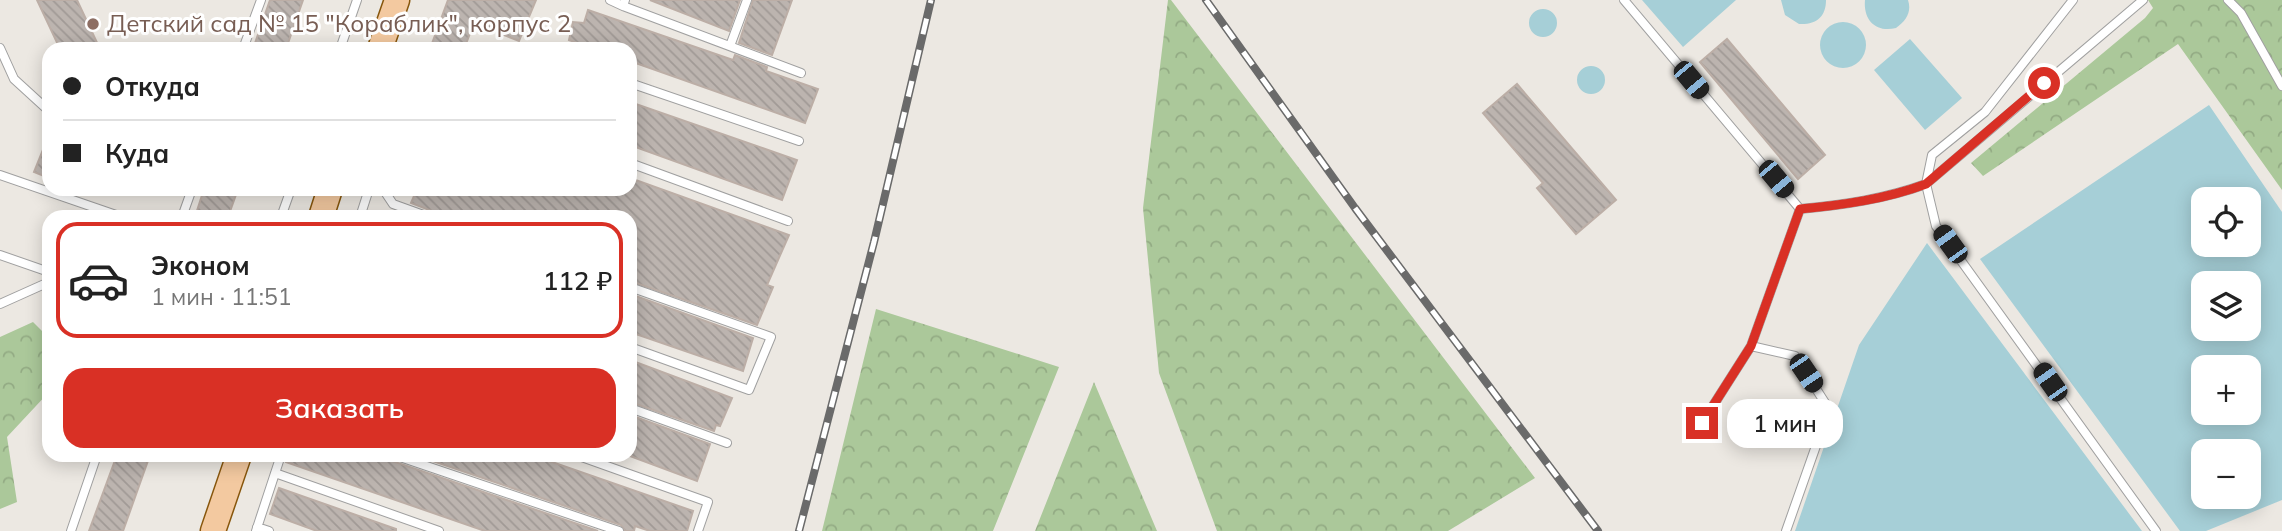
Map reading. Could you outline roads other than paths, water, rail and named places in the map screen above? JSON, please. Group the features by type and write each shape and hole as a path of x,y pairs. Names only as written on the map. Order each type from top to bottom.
{"main road":[{"path":"382,42 397,0"},
{"path":"213,531 237,462"}],"lane":[{"path":"246,42 261,0"},
{"path":"342,42 357,0"},
{"path":"610,0 624,3 801,73"},
{"path":"730,46 747,0"},
{"path":"1624,0 1800,209"},
{"path":"2073,0 1985,112 1932,155 1926,184 1936,226 2156,531"},
{"path":"1800,209 1843,205 1903,193 1926,184 2143,0"},
{"path":"2228,0 2241,13 2282,86"},
{"path":"0,48 14,79 42,105"},
{"path":"637,85 799,141"},
{"path":"637,166 788,221"},
{"path":"0,175 42,189"},
{"path":"61,196 102,210"},
{"path":"388,196 393,204 410,210"},
{"path":"1702,423 1751,346 1800,209"},
{"path":"0,255 42,270"},
{"path":"0,304 42,285"},
{"path":"637,289 771,337 749,390 637,350"},
{"path":"1751,346 1795,356 1829,409 1786,531"},
{"path":"637,411 727,443"},
{"path":"71,531 95,462"},
{"path":"270,531 257,529 279,462"},
{"path":"415,462 619,531"},
{"path":"596,462 708,502 698,531"},
{"path":"275,474 439,531"}],"water":[{"path":"1642,0 1736,0 1683,47"},
{"path":"1781,0 1826,0 1819,19 1799,24 1785,15"},
{"path":"1865,0 1908,0 1909,12 1896,28 1882,29 1872,23 1866,14"},
{"path":"1543,9 1553,13 1557,23 1553,33 1543,37 1533,33 1529,23 1533,13"},
{"path":"1843,22 1859,29 1866,45 1859,61 1843,68 1827,61 1820,45 1827,29"},
{"path":"1910,39 1962,98 1925,130 1874,70"},
{"path":"1591,66 1601,70 1605,80 1601,90 1591,94 1581,90 1577,80 1581,70"},
{"path":"2209,105 2282,212 2282,500 2261,509 2261,439 2191,439 2191,509 2260,509 2206,531 2180,531 1980,259"},
{"path":"1927,243 2142,531 1795,531 1859,345"}],"railway":[{"path":"799,531 874,242 931,0"},
{"path":"1206,0 1355,208 1598,531"}],"place":[{"name":"Детский сад № 15 \"Кораблик\", корпус 2","path":"93,24"}]}
